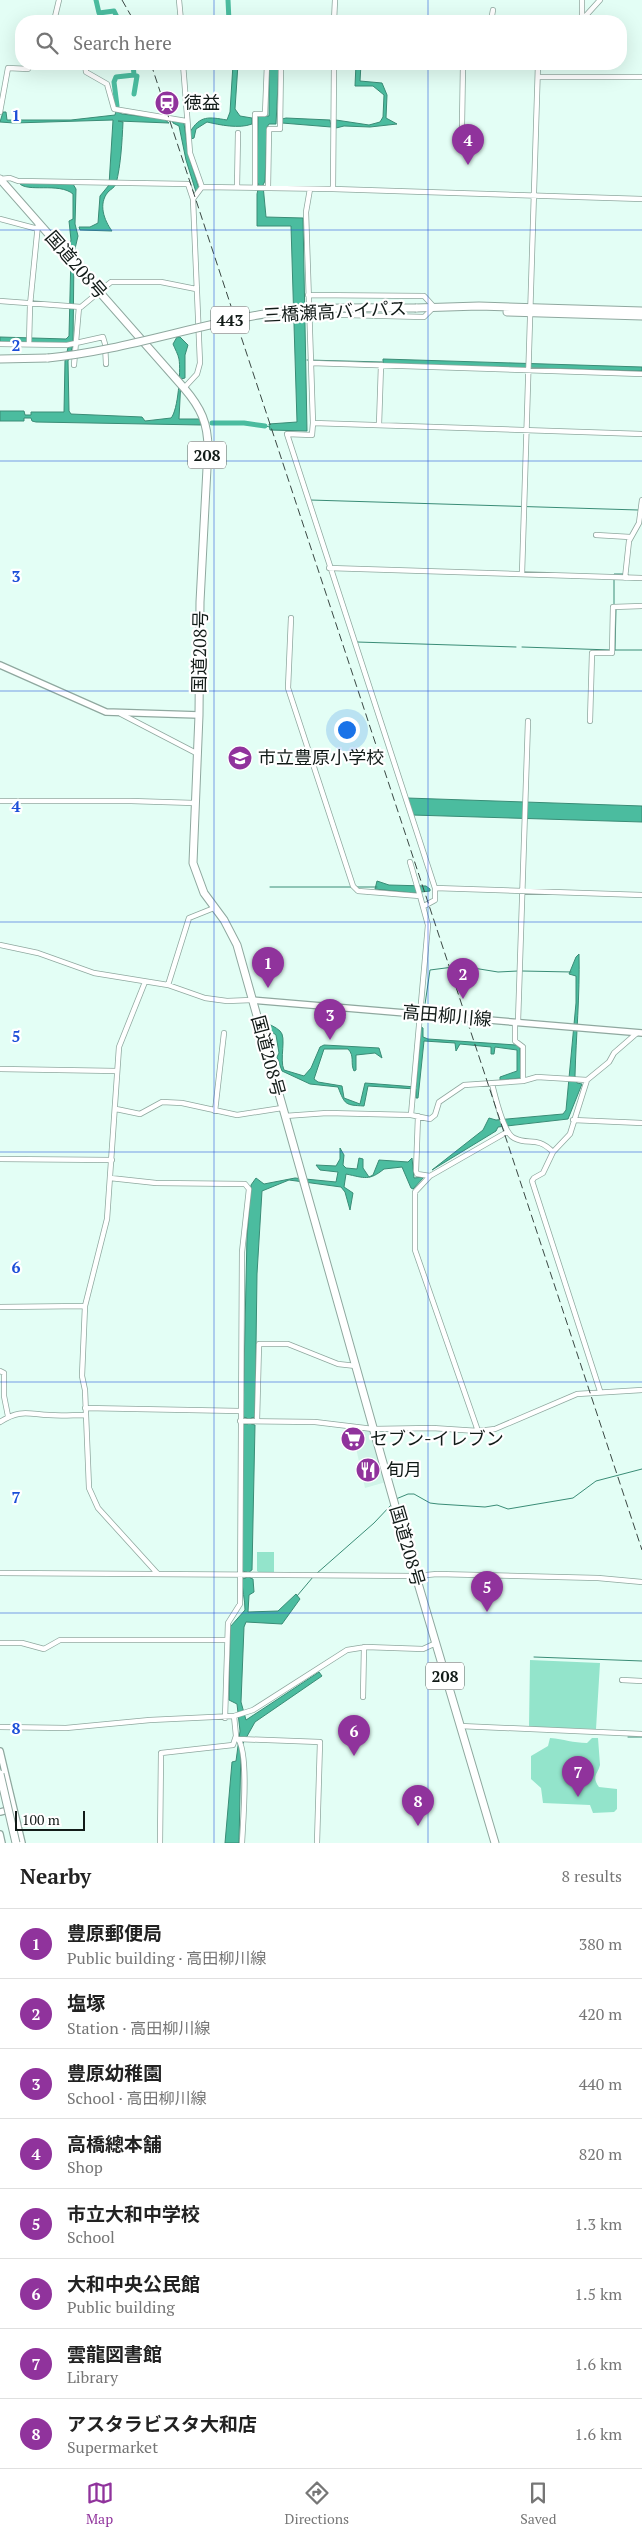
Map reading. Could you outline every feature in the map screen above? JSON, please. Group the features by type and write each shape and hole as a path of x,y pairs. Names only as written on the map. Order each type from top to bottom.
{"highway":[{"name":"国道208号","path":"0,179 38,226 199,405 207,428 193,863 204,893 224,920 236,945 396,1509 495,1843"},
{"name":"三橋瀬高バイパス","path":"0,359 48,358 108,350 218,322 266,314 310,310 434,307 642,316"},
{"name":"三橋瀬高バイパス","path":"530,310 642,311"},
{"path":"0,1774 16,1843"}],"main road":[{"path":"0,665 106,712 199,715"},
{"name":"高田柳川線","path":"252,1000 640,1033"},
{"path":"0,1751 22,1843"},
{"path":"0,1812 15,1808"},
{"path":"0,1834 2,1843"}],"street":[{"path":"55,15 58,0"},
{"path":"179,0 180,15"},
{"path":"334,15 335,0"},
{"path":"581,15 582,0"},
{"path":"586,15 600,0"},
{"path":"492,15 493,10"},
{"path":"0,112 8,68 15,68"},
{"path":"86,70 86,72 107,84 114,109 186,121"},
{"path":"183,70 190,153 202,187"},
{"path":"255,187 255,114 265,114 267,70"},
{"path":"266,188 269,129 280,128 281,70"},
{"path":"333,189 334,70"},
{"path":"462,125 463,70"},
{"path":"522,574 534,195 534,136 538,70"},
{"path":"538,77 642,77"},
{"path":"237,187 238,133"},
{"path":"0,179 10,178 18,181 188,184 193,199 200,363 197,374 184,388"},
{"path":"202,187 333,189 642,199"},
{"path":"193,199 202,187"},
{"path":"310,189 306,212 312,435 287,434 329,568 435,888 435,900 424,906"},
{"path":"0,219 38,226 30,305 29,344"},
{"path":"0,301 79,308 100,293 111,282 162,282 196,289"},
{"path":"308,295 424,296 434,307 424,317 308,314"},
{"path":"74,365 74,343 79,308"},
{"path":"0,344 67,345 102,337 106,344 106,364"},
{"path":"311,363 642,374"},
{"path":"379,425 381,365"},
{"path":"313,423 642,434"},
{"path":"625,578 630,537 639,522 642,500"},
{"path":"596,535 630,537"},
{"path":"329,568 642,578"},
{"path":"590,722 592,653 612,654 613,607 642,606"},
{"path":"291,618 288,688 353,886 358,891 420,896"},
{"path":"120,713 198,754"},
{"path":"523,1080 523,1048 515,1041 528,721"},
{"path":"0,801 194,808"},
{"path":"410,862 428,925 411,1115"},
{"path":"435,888 642,895"},
{"path":"168,985 190,918 214,908"},
{"path":"0,945 38,953 94,973 168,985 216,1000 252,1000"},
{"path":"145,982 119,1047 107,1219 85,1306 82,1376 91,1496 98,1508 157,1573"},
{"path":"600,1391 532,1181 543,1173 553,1152 568,1138 587,1080 609,1062 614,1053 640,1033"},
{"path":"215,1111 224,1034"},
{"path":"0,1069 117,1071"},
{"path":"285,1116 327,1113 411,1115 433,1118 439,1102 464,1085 492,1084 537,1077 587,1080"},
{"path":"492,1084 507,1132 514,1138 544,1143 553,1152"},
{"path":"116,1109 140,1114 162,1102 182,1103 215,1111 249,1115 282,1108"},
{"path":"418,1116 416,1171 417,1174 430,1176"},
{"path":"573,1120 642,1123"},
{"path":"478,1431 415,1250 415,1192 430,1176 507,1132"},
{"path":"0,1159 112,1160"},
{"path":"110,1178 156,1183 246,1184 248,1186 242,1252 240,1604 228,1624 225,1718"},
{"path":"0,1307 85,1306"},
{"path":"257,1421 259,1344 288,1344 338,1364 356,1366"},
{"path":"0,1370 4,1373 4,1396 8,1416"},
{"path":"240,1420 314,1422 373,1429 496,1430 577,1394 600,1391 642,1390"},
{"path":"85,1408 240,1411"},
{"path":"0,1422 8,1416 33,1412 47,1415 86,1415"},
{"path":"0,1573 416,1576 437,1574 598,1578 642,1582"},
{"path":"0,1643 22,1643 44,1649 60,1640 227,1640"},
{"path":"0,1727 66,1728 150,1720 225,1718 253,1710 339,1653 347,1650 364,1647 423,1649 436,1644"},
{"path":"363,1697 364,1647"},
{"path":"622,1680 642,1680"},
{"path":"234,1716 237,1737 242,1744 244,1780 242,1843"},
{"path":"460,1726 642,1734"},
{"path":"160,1843 162,1752 230,1746 237,1737"},
{"path":"237,1737 320,1742 317,1843"}],"shaded area":[{"path":"233,70 238,70 235,109 240,116 252,118 252,124 235,126 207,122 196,129 194,138 191,139 190,132 201,120 210,118 227,120 230,112"},
{"path":"269,70 279,70 276,124 269,124 267,127 265,181 263,185 266,217 303,218 307,431 270,430 269,424 297,422 291,226 257,226 257,194 259,185 257,182 258,116 269,116"},
{"path":"356,70 361,70 360,81 382,83 387,95 386,118 397,124 336,128 336,120 369,125 380,122 383,117 384,95 373,86 355,86"},
{"path":"116,111 122,114 164,119 169,123 118,121 123,122 118,176 116,184 108,192 103,202 103,212 112,231 80,230 79,227 90,227 98,223 100,196 109,185 113,120 0,122 3,112 6,112 7,120 71,120 115,115"},
{"path":"172,119 184,123 188,153 199,189 196,192 186,160 179,126 173,123"},
{"path":"282,119 330,120 331,127 282,123"},
{"path":"19,183 73,184 76,189 75,224 78,236 74,253 73,345 68,361 69,411 71,414 142,417 145,421 171,418 177,399 180,372 179,359 173,344 177,337 180,337 188,345 185,355 185,378 181,379 179,419 200,419 201,425 36,422 32,421 31,418 24,418 24,421 0,421 0,411 24,411 25,415 31,415 31,412 64,412 65,361 69,343 0,342 0,337 66,339 69,336 71,254 68,251 71,240 69,221 73,219 73,194 67,190 29,187"},
{"path":"383,359 642,367 642,371 383,364"},
{"path":"407,798 642,806 642,822 412,815"},
{"path":"377,881 389,885 426,886 430,891 413,893 375,889"},
{"path":"579,954 575,1076 577,1083 582,1084 568,1119 498,1127 496,1131 432,1170 483,1130 489,1118 496,1120 563,1114 566,1110 576,1003 576,976 569,974"},
{"path":"263,1021 276,1028 282,1034 284,1070 304,1076 311,1068 320,1047 324,1045 379,1048 382,1058 375,1053 356,1055 356,1070 354,1071 351,1054 348,1049 324,1049 314,1079 318,1082 342,1086 344,1098 360,1104 365,1083 416,1087 421,1027 423,1028 423,1037 428,1039 516,1045 520,1048 521,1078 500,1080 500,1077 517,1071 517,1050 495,1047 494,1054 491,1054 491,1047 460,1044 456,1051 455,1043 424,1041 418,1098 416,1098 416,1089 368,1086 364,1106 353,1105 344,1101 338,1087 310,1084 282,1071 277,1057 279,1053 276,1035 264,1026"},
{"path":"340,1148 344,1155 343,1165 346,1168 357,1169 359,1158 363,1159 363,1168 369,1177 346,1174 344,1187 353,1193 350,1210 345,1192 341,1187 289,1180 262,1191 257,1274 255,1417 251,1418 251,1424 255,1425 252,1570 250,1571 254,1592 249,1595 248,1612 278,1611 296,1594 300,1599 282,1624 246,1622 244,1627 241,1702 246,1720 319,1672 322,1676 255,1722 241,1747 239,1843 225,1843 232,1762 236,1761 240,1731 237,1704 229,1700 230,1627 245,1610 242,1579 246,1578 247,1572 242,1571 243,1424 248,1424 247,1418 243,1417 247,1237 251,1185 256,1178 264,1184 295,1178 336,1182 338,1172 320,1170 316,1165 336,1166 340,1159"},
{"path":"412,1158 414,1178 424,1177 413,1189 402,1167 384,1169 374,1175 369,1177 373,1175 379,1160 408,1162"},
{"path":"346,1427 371,1430 386,1482 365,1488 363,1479 365,1476 362,1475 356,1448 351,1448"},
{"path":"257,1552 274,1552 274,1573 260,1573 257,1571"},
{"path":"530,1660 600,1663 596,1729 529,1727"},
{"path":"550,1738 587,1743 592,1738 598,1738 600,1765 596,1780 599,1787 617,1789 617,1809 614,1812 593,1813 590,1805 543,1803 541,1788 531,1779 531,1756 548,1746"}],"waterway":[{"path":"96,0 99,13 114,11 116,15"},
{"path":"228,0 229,15"},
{"path":"134,70 134,75 137,76 134,94"},
{"path":"117,106 114,82 116,77 134,75"},
{"path":"307,360 382,362"},
{"path":"212,423 244,423 265,426"},
{"path":"265,426 270,427"},
{"path":"310,500 638,510"},
{"path":"614,606 614,574 623,574"},
{"path":"615,650 616,609"},
{"path":"357,642 516,647"},
{"path":"522,647 611,650"},
{"path":"615,650 642,650"},
{"path":"270,887 352,887"},
{"path":"356,887 377,887"},
{"path":"424,1011 430,970 461,966 498,972 518,971"},
{"path":"522,971 571,972"},
{"path":"396,1499 408,1494 414,1494 430,1503 485,1507 497,1505 508,1509 573,1498 596,1481 642,1469"},
{"path":"316,1574 374,1523 392,1504"},
{"path":"297,1596 313,1577"},
{"path":"534,1657 642,1661"},
{"path":"628,1737 642,1737"}],"railway":[{"path":"122,0 131,15"},
{"path":"153,70 642,1550"}],"place":[{"name":"徳益","path":"167,103"},
{"name":"高橋總本舗","path":"468,165"},
{"name":"市立豊原小学校","path":"240,758"},
{"name":"豊原郵便局","path":"268,988"},
{"name":"塩塚","path":"463,999"},
{"name":"豊原幼稚園","path":"330,1040"},
{"name":"セブン-イレブン","path":"353,1439"},
{"name":"旬月","path":"368,1470"},
{"name":"市立大和中学校","path":"487,1612"},
{"name":"大和中央公民館","path":"354,1756"},
{"name":"雲龍図書館","path":"578,1797"},
{"name":"アスタラビスタ大和店","path":"418,1826"}]}
